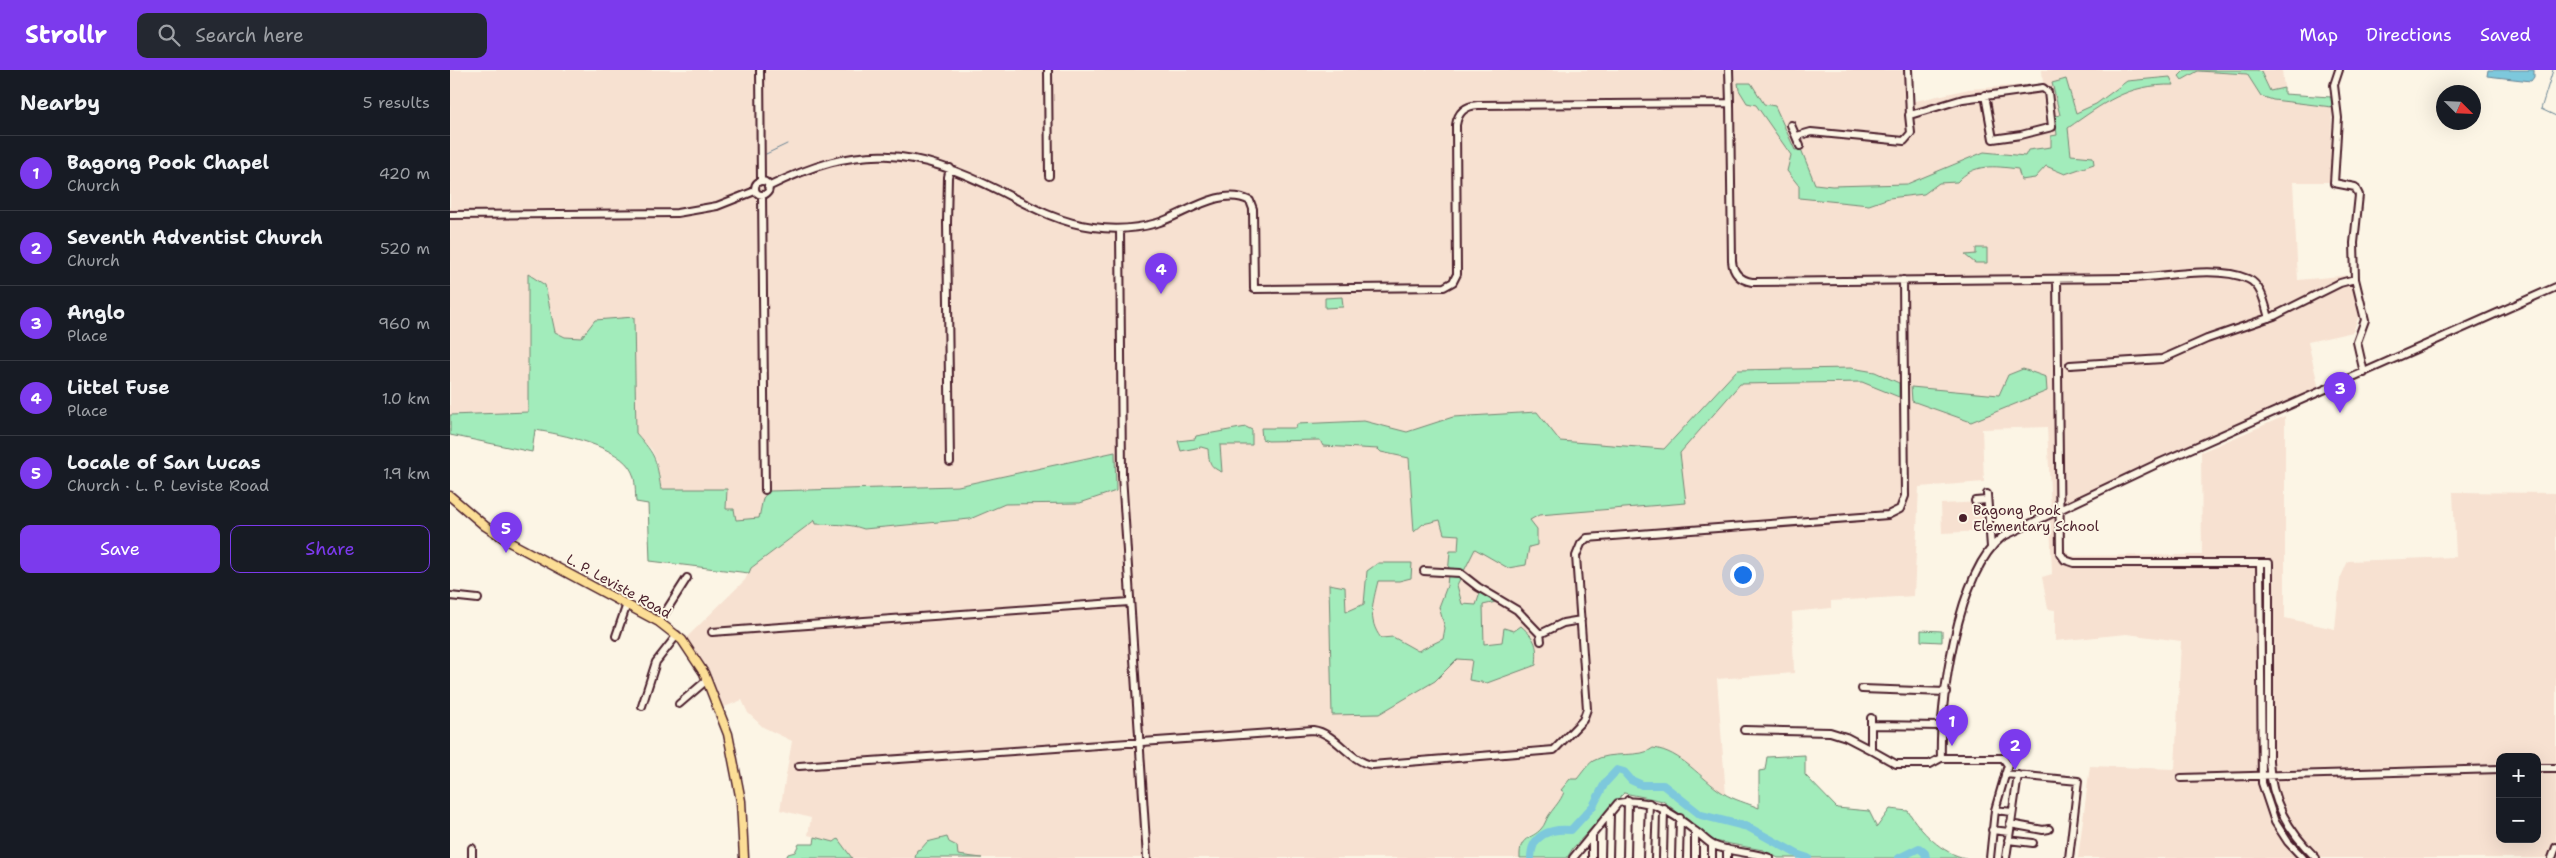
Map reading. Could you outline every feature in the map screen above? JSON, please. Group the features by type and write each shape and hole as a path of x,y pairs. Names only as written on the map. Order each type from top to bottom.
{"main road":[{"name":"L. P. Leviste Road","path":"450,496 485,526 511,542 627,604 677,634 698,663 707,680 731,747 741,801 744,858"}],"street":[{"path":"760,70 761,181 768,187"},
{"path":"1048,70 1049,176"},
{"path":"1729,70 1732,261 1737,275 1752,282 2138,278 2209,273 2248,279 2259,289 2269,318"},
{"path":"1797,136 1812,132 1904,141 1911,133 1908,70"},
{"path":"2339,70 2334,85 2338,118 2334,183 2358,189 2355,279 2365,320 2357,342 2364,373"},
{"path":"1909,115 1963,99 1985,95 2046,89 2048,92 2052,127 2022,136 1993,139 1985,95"},
{"path":"768,187 812,166 858,157 905,157 950,168 1067,222 1093,227 1120,229 1159,222 1214,200 1245,199 1250,202 1253,209 1254,289 1444,287 1451,284 1457,274 1456,125 1458,116 1465,108 1478,105 1730,103"},
{"path":"1791,125 1800,146"},
{"path":"950,168 947,188 950,462"},
{"path":"755,191 756,185 761,181"},
{"path":"762,195 768,192 768,187"},
{"path":"755,191 762,195"},
{"path":"450,216 677,212 717,206 755,191"},
{"path":"762,195 765,490"},
{"path":"1120,229 1121,460 1147,858"},
{"path":"2057,279 2059,551 2064,559 2070,563 2269,563 2270,775 2274,795 2282,816 2298,839 2316,858"},
{"path":"2070,365 2162,359 2207,339 2269,318 2340,283 2355,279"},
{"path":"799,766 1313,730 1322,732 1360,760 1372,765 1551,751 1559,747 1583,720 1586,712 1576,556 1581,544 1589,537 1888,515 1898,510 1905,496 1903,280"},
{"path":"1942,758 1942,726 1946,692 1958,628 1976,575 1991,547 2008,534 2059,509 2556,287"},
{"path":"1975,500 1987,497 1991,547"},
{"path":"2260,563 2261,775 2265,797 2276,822 2288,842 2303,858"},
{"path":"1424,571 1460,573 1478,587 1511,606 1540,638 1550,628 1581,620"},
{"path":"659,622 687,578"},
{"path":"450,596 478,599"},
{"path":"712,632 1129,602"},
{"path":"616,636 627,604"},
{"path":"642,706 656,662 677,634"},
{"path":"679,704 707,680"},
{"path":"1862,688 1946,692"},
{"path":"1871,750 1871,721 1942,726"},
{"path":"1744,730 1830,732 1846,737 1896,764 1930,764 1942,758 2003,758 2008,765 1994,810 1990,858"},
{"path":"2541,768 2556,768"},
{"path":"2181,778 2496,769"},
{"path":"2005,774 2087,781"},
{"path":"2006,858 2018,775"},
{"path":"2069,858 2078,781"},
{"path":"1627,858 1628,800"},
{"path":"1574,857 1618,803 1628,800 1649,803 1664,808 1680,818 1712,845 1745,855 1770,858"},
{"path":"1646,858 1649,803"},
{"path":"1663,858 1664,808"},
{"path":"1994,810 2012,812"},
{"path":"1609,858 1610,814"},
{"path":"1679,858 1680,818"},
{"path":"2010,824 2043,830 2049,829"},
{"path":"1992,830 2009,832"},
{"path":"1695,831 1695,858"},
{"path":"1592,835 1592,858"},
{"path":"2008,840 2032,842"},
{"path":"1712,845 1712,858"},
{"path":"2552,858 2556,847"},
{"path":"472,848 472,858"},
{"path":"1727,849 1727,858"}],"shaded area":[{"path":"450,70 1911,70 1911,102 1969,89 2043,84 2042,70 2185,70 2179,76 2182,80 2198,71 2247,74 2273,100 2332,107 2331,182 2293,182 2298,280 2351,275 2359,316 2353,332 2308,342 2319,389 2051,510 2047,427 1982,429 1984,482 1919,487 1914,596 1831,601 1831,608 1792,612 1794,673 1717,679 1726,795 1709,783 1696,770 1653,748 1648,753 1593,762 1577,779 1561,790 1564,792 1560,803 1550,813 1541,829 1527,837 1520,850 1520,858 982,858 958,855 947,837 927,842 915,855 915,858 852,858 838,839 834,842 808,835 811,818 780,810 792,741 763,727 748,713 742,700 722,708 700,660 685,639 745,580 751,568 815,520 816,524 849,524 864,529 970,519 1005,504 1080,503 1115,452 958,486 769,491 763,498 759,518 736,520 726,510 727,489 661,490 657,462 652,450 636,433 634,317 581,338 565,337 555,332 545,285 528,274 528,412 450,415"},
{"path":"2257,70 2282,70 2284,88 2270,91 2261,72"},
{"path":"2285,416 2285,618 2335,629 2340,579 2348,561 2456,557 2453,492 2556,493 2556,858 2078,858 2090,766 2175,769 2181,641 2127,634 2055,641 2055,610 2048,609 2042,577 2052,574 2050,518 2065,513 2065,549 2071,556 2202,555 2201,452"},
{"name":"Bagong Pook Elementary School","path":"1983,502 1985,531 1942,533 1941,504"}],"green space":[{"path":"2185,70 2257,70 2261,72 2270,91 2284,88 2284,94 2331,97 2332,107 2273,100 2261,96 2247,74 2198,71 2182,80 2179,76"},
{"path":"2170,77 2174,85 2143,88 2129,92 2105,103 2068,128 2071,155 2093,157 2094,164 2065,174 2046,166 2035,178 2021,180 2018,169 1985,167 1970,172 1957,182 1939,183 1924,194 1889,198 1869,205 1799,198 1799,186 1787,171 1791,155 1756,105 1747,103 1739,90 1738,83 1751,83 1764,104 1775,106 1795,150 1801,149 1815,184 1832,186 1907,184 1984,152 2025,156 2028,150 2051,147 2051,136 2057,135 2055,116 2060,115 2052,83 2066,79 2076,113 2096,104 2127,81"},
{"path":"1976,248 1987,248 1987,263 1975,263 1965,255 1976,254"},
{"path":"528,274 545,285 555,332 565,337 581,338 595,320 634,317 636,433 652,453 661,489 727,489 726,509 734,509 736,520 759,518 763,498 769,491 958,486 1115,452 1116,491 1080,503 1005,504 970,519 864,529 846,525 816,524 815,520 751,568 749,573 650,561 648,504 636,502 635,483 632,472 626,463 616,455 603,448 574,438 535,430 532,452 450,435 450,415 528,412"},
{"path":"1342,297 1343,307 1325,308 1325,298"},
{"path":"1851,368 1875,372 1899,383 1899,397 1862,382 1740,384 1680,453 1686,503 1539,515 1530,520 1537,529 1537,545 1529,547 1526,565 1508,568 1475,549 1457,585 1462,604 1476,605 1480,593 1496,599 1496,602 1483,605 1484,644 1502,642 1504,628 1514,631 1521,626 1535,643 1537,653 1536,665 1487,683 1469,680 1472,660 1457,659 1435,681 1379,714 1332,715 1329,584 1345,587 1346,612 1364,604 1367,571 1378,563 1412,563 1411,578 1399,581 1378,581 1372,611 1374,624 1381,638 1393,637 1418,651 1443,639 1445,628 1439,607 1447,586 1450,551 1458,551 1459,535 1444,534 1440,520 1423,524 1414,532 1409,458 1381,452 1378,449 1323,446 1320,440 1268,441 1262,439 1261,428 1296,428 1297,424 1364,421 1407,432 1453,417 1537,412 1560,441 1664,449 1737,370"},
{"path":"2023,369 2046,377 2047,391 1971,422 1912,401 1911,387 1999,395 2008,375"},
{"path":"1246,427 1252,430 1252,445 1220,445 1222,472 1214,468 1210,463 1208,449 1201,447 1181,451 1178,441 1195,439 1196,436"},
{"path":"2264,578 2266,578 2265,759 2264,758"},
{"path":"1921,630 1942,631 1942,642 1921,641"},
{"path":"1653,748 1673,754 1727,795 1759,808 1759,771 1765,770 1767,757 1805,755 1805,775 1837,808 1869,811 1877,827 1890,809 1908,811 1925,834 1940,847 1957,856 1966,858 1778,858 1763,850 1714,841 1663,801 1624,793 1573,848 1567,858 1520,858 1521,845 1542,827 1564,792 1561,790 1570,779 1577,779 1593,761 1600,758 1641,753"},
{"path":"815,837 834,842 838,839 852,858 786,858 788,854 795,852 799,844 814,844"},
{"path":"947,837 949,842 957,846 958,855 982,858 915,858 917,850 921,849 927,842"}],"water":[{"path":"2488,70 2534,70 2534,77 2531,81 2487,76"}],"waterway":[{"path":"2553,70 2541,109 2556,116"},
{"path":"766,154 787,144"},
{"path":"1531,858 1534,844 1543,835 1556,830 1571,830 1593,806 1605,783 1617,770 1624,772 1631,780 1642,785 1663,785 1701,815 1748,827 1808,858"},
{"path":"1899,858 1919,848 1925,853 1926,858"}],"place":[{"name":"Littel Fuse","path":"1161,294"},
{"name":"Anglo","path":"2340,413"},
{"name":"Bagong Pook Elementary School","path":"1963,518"},
{"name":"Locale of San Lucas","path":"506,553"},
{"name":"Bagong Pook Chapel","path":"1952,746"},
{"name":"Seventh Adventist Church","path":"2015,770"}]}
